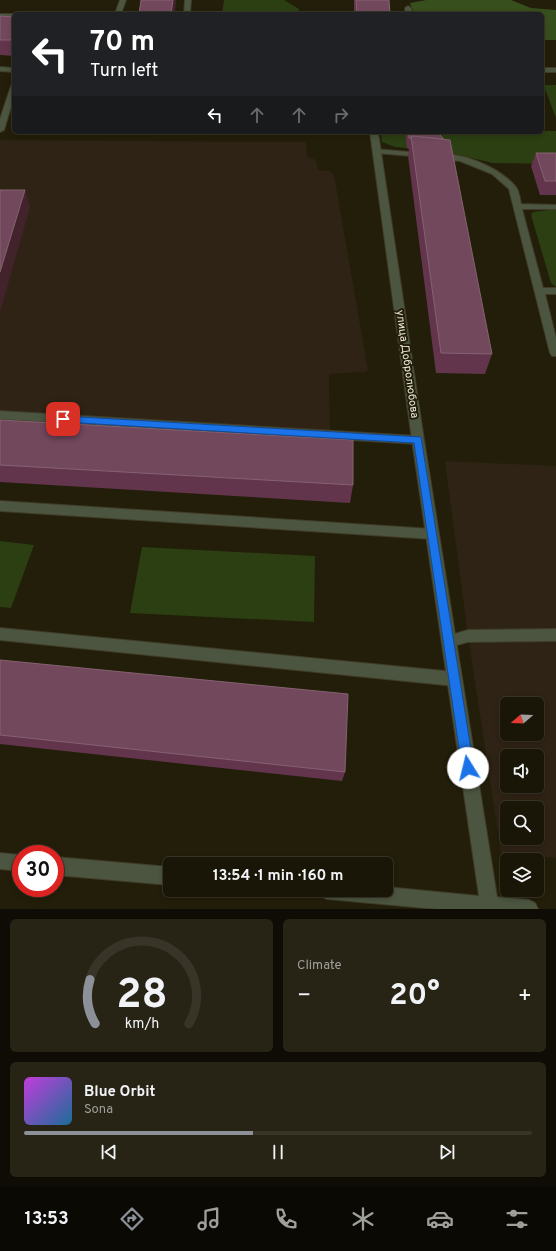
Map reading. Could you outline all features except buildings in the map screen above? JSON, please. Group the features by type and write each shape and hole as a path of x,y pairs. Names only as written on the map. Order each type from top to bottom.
{"street":[{"path":"0,69 12,70"},
{"name":"улица Добролюбова","path":"374,134 432,534 489,904"},
{"path":"0,861 12,862"},
{"path":"64,867 163,875"},
{"path":"393,896 529,909"}],"lane":[{"path":"119,12 123,0"},
{"path":"187,12 188,0"},
{"path":"0,16 12,16"},
{"path":"544,70 556,70"},
{"path":"0,130 12,92"},
{"path":"377,151 393,151 461,159 495,172 513,188 519,206 555,352"},
{"path":"519,206 556,207"},
{"path":"539,291 556,291"},
{"path":"0,415 418,440"},
{"path":"0,506 432,534"},
{"path":"0,634 455,679"},
{"path":"449,641 468,636 556,635"}],"shaded area":[{"path":"0,140 306,142 307,157 316,160 318,170 329,171 334,175 368,370 365,372 329,374 330,432 0,412"},
{"path":"445,461 556,466 556,858 544,857 544,853 501,853 468,636"}],"green space":[{"path":"224,0 284,0 299,9 298,12 222,12"},
{"path":"426,0 511,0 531,8 556,10 556,40 544,40 544,12 413,12 410,3"},
{"path":"544,85 556,85 556,118 545,89"},
{"path":"544,131 556,131 556,164 492,163 452,153 395,147 382,142 381,134 544,134"},
{"path":"556,209 556,287 551,283 531,215 533,212"},
{"path":"0,541 34,545 11,608 0,607"},
{"path":"142,547 315,556 314,622 130,613"}],"route":[{"path":"63,419 418,440 468,768"}]}
